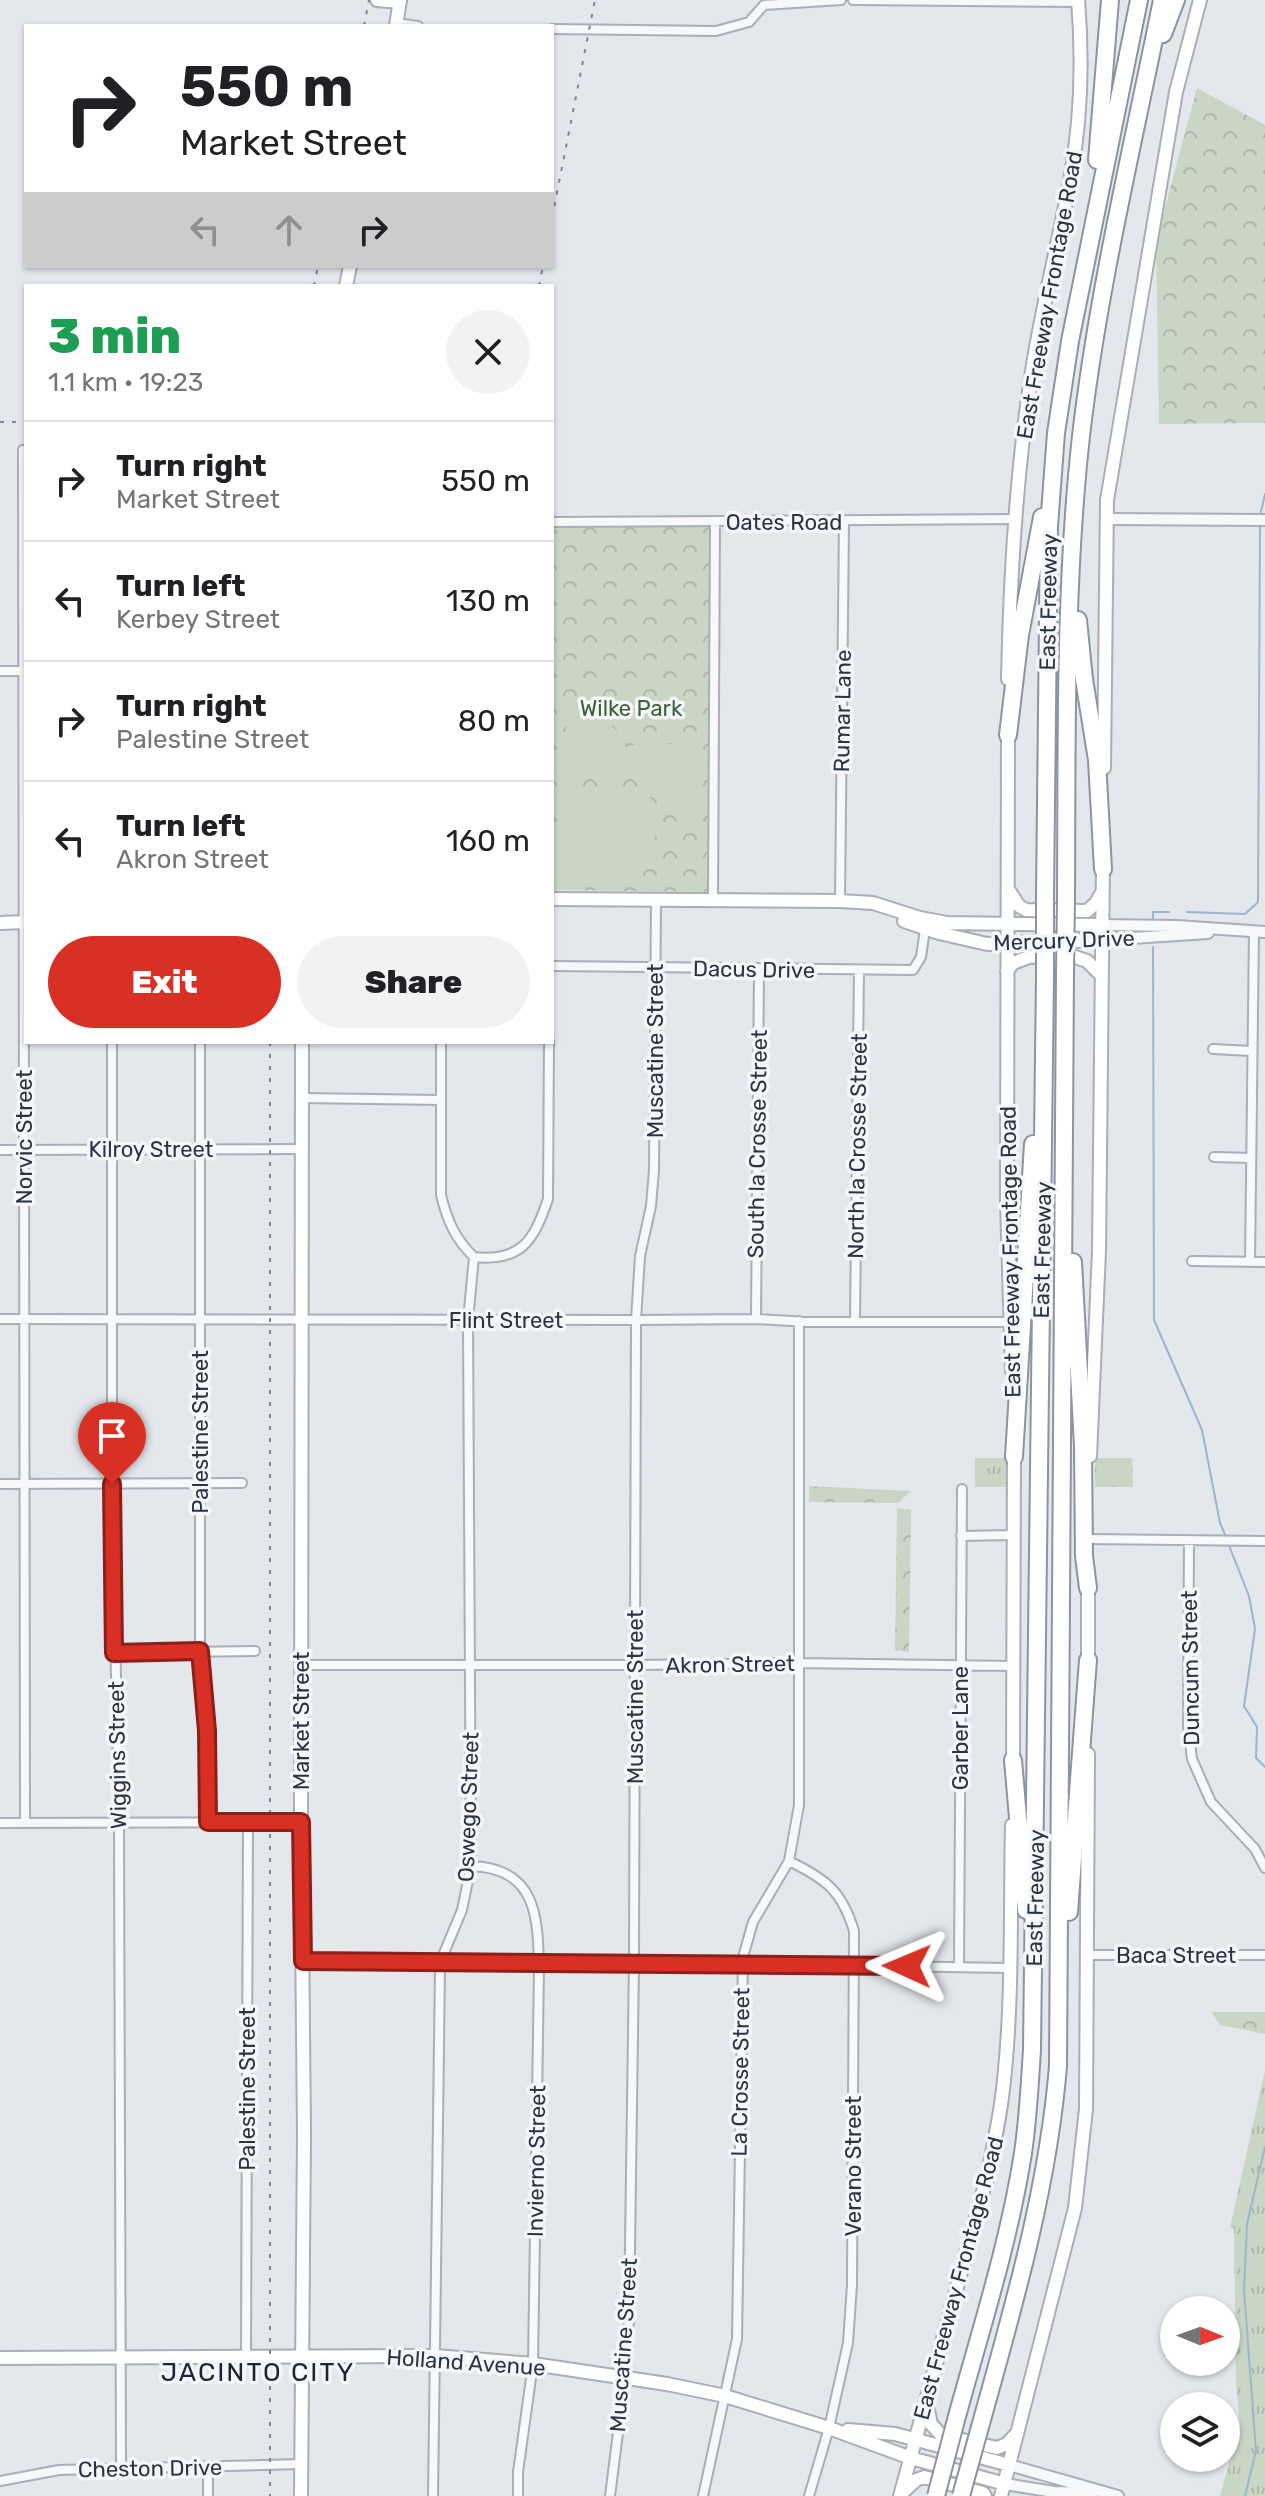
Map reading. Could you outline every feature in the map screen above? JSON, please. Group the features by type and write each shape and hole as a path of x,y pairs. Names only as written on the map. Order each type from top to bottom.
{"highway":[{"path":"1089,245 1110,0"},
{"name":"East Freeway","path":"936,2496 1004,2244 1028,2110 1033,2016 1049,526 1056,433 1070,341 1139,0"},
{"name":"East Freeway","path":"961,2496 1024,2268 1053,2123 1059,2025 1065,973 1073,526 1081,434 1094,342 1162,0"},
{"path":"1133,143 1148,83 1176,0"},
{"path":"1008,735 1020,635 1056,433"},
{"path":"1073,526 1079,637 1097,760 1103,869"},
{"path":"1014,1457 1044,1007"},
{"path":"1064,1096 1083,1446 1084,1556 1088,1588"},
{"path":"1059,2025 1088,1660"},
{"path":"1013,1760 1033,2016"}],"main road":[{"path":"377,0 400,1 396,24"},
{"path":"1003,2490 1075,2208 1086,2109 1088,1485 1099,1251 1106,519 1116,442 1176,92 1200,0"},
{"name":"East Freeway Frontage Road","path":"900,2495 987,2177 1005,2078 1014,1666 1014,1457 1007,1201 1009,609 1032,371 1076,143 1080,61 1078,1"},
{"path":"1008,889 1019,906 1026,910 1080,913 1092,908 1103,890"},
{"name":"Mercury Drive","path":"554,899 840,901 873,903 947,923 1102,925"},
{"name":"Mercury Drive","path":"840,901 925,929 987,944 1102,940"},
{"path":"0,923 24,922"},
{"path":"1007,971 1013,963 1029,957 1069,955 1087,961 1102,976"},
{"name":"Market Street","path":"301,2496 304,2355 302,1044"},
{"name":"Holland Avenue","path":"0,2358 435,2356 533,2364 725,2396 829,2428 1003,2490"},
{"path":"926,2402 931,2424 941,2435 993,2449 1007,2444 1018,2432"},
{"name":"Holland Avenue","path":"829,2428 895,2434 1009,2465"},
{"path":"900,2495 924,2477 985,2496"}],"street":[{"path":"554,29 716,31 749,22 764,5 841,0"},
{"path":"853,0 1078,1"},
{"name":"Norvic Street","path":"23,450 24,560"},
{"name":"Oates Road","path":"554,522 1016,519"},
{"path":"1106,519 1265,520"},
{"name":"Rumar Lane","path":"840,901 844,522"},
{"path":"713,900 715,523"},
{"path":"0,671 24,671"},
{"name":"Muscatine Street","path":"610,2496 625,2377 629,2303 634,1962 636,1320 640,1256 651,1206 654,1170 656,899"},
{"name":"Mercury Drive","path":"1102,925 1255,931"},
{"name":"Dacus Drive","path":"554,966 913,970 921,957 925,929"},
{"path":"1250,1262 1255,931"},
{"name":"Mercury Drive","path":"1102,940 1255,931"},
{"name":"South la Crosse Street","path":"756,1319 759,970"},
{"name":"North la Crosse Street","path":"855,1321 859,970"},
{"name":"Norvic Street","path":"24,1044 25,1823"},
{"name":"Wiggins Street","path":"112,1044 112,1484 119,1823 121,2468"},
{"name":"Palestine Street","path":"200,1044 200,1651 207,1731 208,1822"},
{"path":"441,1044 441,1195 447,1218 461,1244 474,1257 492,1259 512,1255 530,1241 548,1199 549,1044"},
{"path":"1213,1049 1251,1051"},
{"path":"302,1098 441,1100"},
{"name":"Kilroy Street","path":"0,1150 302,1149"},
{"path":"1214,1157 1251,1158"},
{"name":"Oswego Street","path":"433,2496 442,1961 462,1910 471,1866 468,1320 474,1257"},
{"path":"1192,1261 1265,1262"},
{"name":"Flint Street","path":"0,1319 1011,1322"},
{"name":"La Crosse Street","path":"703,2496 737,2339 742,1964 753,1922 789,1861 799,1805 799,1321"},
{"path":"0,1484 242,1483"},
{"name":"Garber Lane","path":"959,1967 962,1489"},
{"path":"961,1536 1014,1535"},
{"path":"1088,1539 1265,1541"},
{"name":"Duncum Street","path":"1189,1540 1188,1726 1192,1759 1211,1802 1255,1849 1265,1868"},
{"path":"114,1653 255,1651"},
{"name":"Akron Street","path":"301,1665 799,1663 1014,1666"},
{"name":"Palestine Street","path":"246,2356 248,1822"},
{"path":"0,1823 301,1822"},
{"name":"Verano Street","path":"789,1861 813,1872 836,1891 848,1910 854,1931 852,2285 848,2343 829,2428 809,2496"},
{"name":"Invierno Street","path":"471,1866 489,1867 513,1878 529,1893 537,1918 539,1963 533,2364 518,2472 518,2496"},
{"name":"Baca Street","path":"1087,1955 1265,1955"},
{"path":"303,1961 1009,1968"},
{"name":"Cheston Drive","path":"0,2481 59,2470 302,2464"},
{"path":"1009,2465 1115,2495"},
{"path":"208,2467 208,2496"},
{"path":"1003,2490 1115,2495"}],"green space":[{"path":"1197,88 1265,125 1265,423 1159,424 1156,241"},
{"name":"Wilke Park","path":"554,526 710,526 708,892 554,890"},
{"path":"568,713 595,716 614,728 625,747 628,773 567,778 562,773"},
{"path":"698,743 702,746 699,813 673,807 651,792 636,772 631,745"},
{"path":"566,788 648,796 655,802 655,847 646,862 620,883 554,884 554,848 561,839 561,792"},
{"path":"975,1458 1009,1458 1009,1487 975,1487"},
{"path":"1095,1458 1132,1458 1133,1487 1095,1487"},
{"path":"809,1486 911,1491 898,1503 809,1502"},
{"path":"897,1508 911,1510 909,1652 895,1650"},
{"path":"1211,2012 1265,2012 1265,2034 1220,2025"},
{"path":"1265,2070 1265,2496 1220,2496 1227,2472 1240,2472 1240,2392 1237,2392 1236,2376 1240,2376 1240,2296 1235,2296 1234,2229 1230,2228"}],"waterway":[{"path":"1260,516 1265,494"},
{"path":"1187,912 1245,914 1258,902 1260,523"},
{"path":"1153,922 1153,912 1169,912"},
{"path":"1153,947 1154,1320 1202,1430 1220,1523 1226,1537"},
{"path":"1228,1543 1249,1596 1255,1629 1244,1706 1257,1727 1256,1758 1265,1767"},
{"path":"1245,2496 1256,2451 1244,2290 1247,2224 1265,2147"}],"railway":[{"path":"364,24 369,0"},
{"path":"554,208 595,0"},
{"path":"314,284 318,268"},
{"path":"539,284 543,268"},
{"path":"0,422 24,422"},
{"path":"270,1044 270,2496"}],"district":[{"name":"JACINTO CITY","path":"258,2372"}],"route":[{"path":"112,1484 114,1653 200,1651 207,1731 208,1822 301,1822 303,1961 907,1966"}]}
